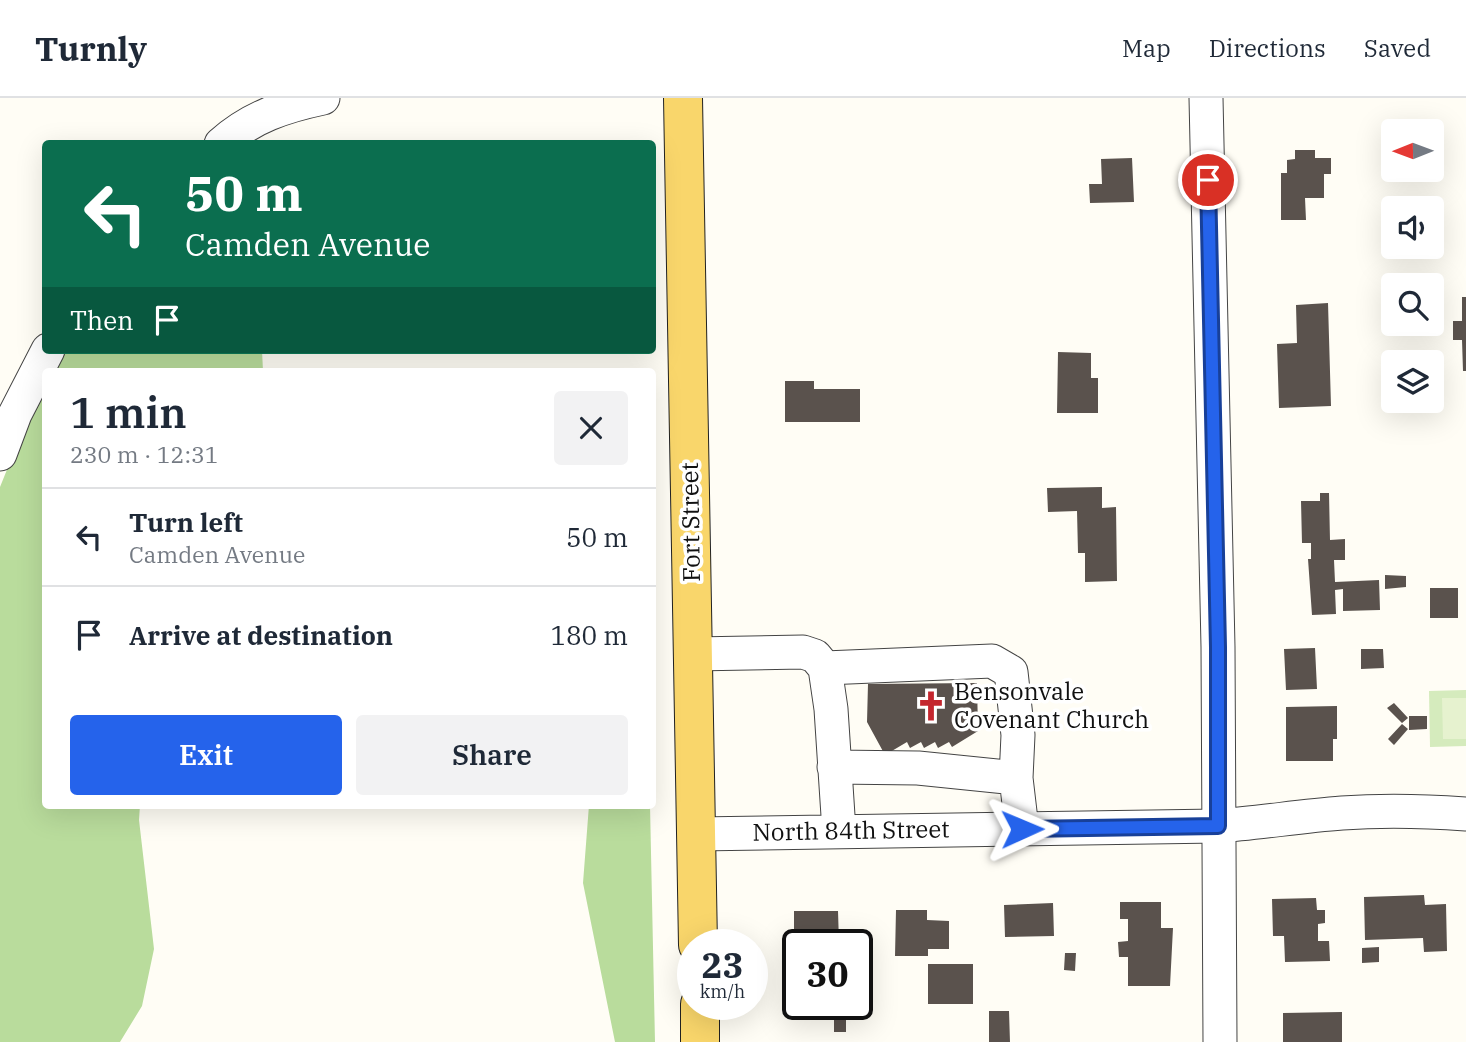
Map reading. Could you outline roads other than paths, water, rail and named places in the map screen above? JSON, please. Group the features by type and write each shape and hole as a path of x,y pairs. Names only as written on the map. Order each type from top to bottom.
{"main road":[{"name":"Fort Street","path":"683,98 698,929"},
{"path":"700,1020 700,1042"}],"street":[{"path":"226,140 265,114 324,98"},
{"path":"1206,98 1218,647 1220,1042"},
{"path":"0,454 15,414 46,354"},
{"path":"693,654 803,652 815,656 825,668 839,831"},
{"path":"825,668 992,661 1011,672 1018,735 1016,778 1022,829"},
{"path":"834,766 918,768 1016,778"},
{"name":"North 84th Street","path":"696,834 1218,826 1270,823 1342,813 1431,811 1466,814"}],"place":[{"name":"Bensonvale Covenant Church","path":"931,706"}]}
